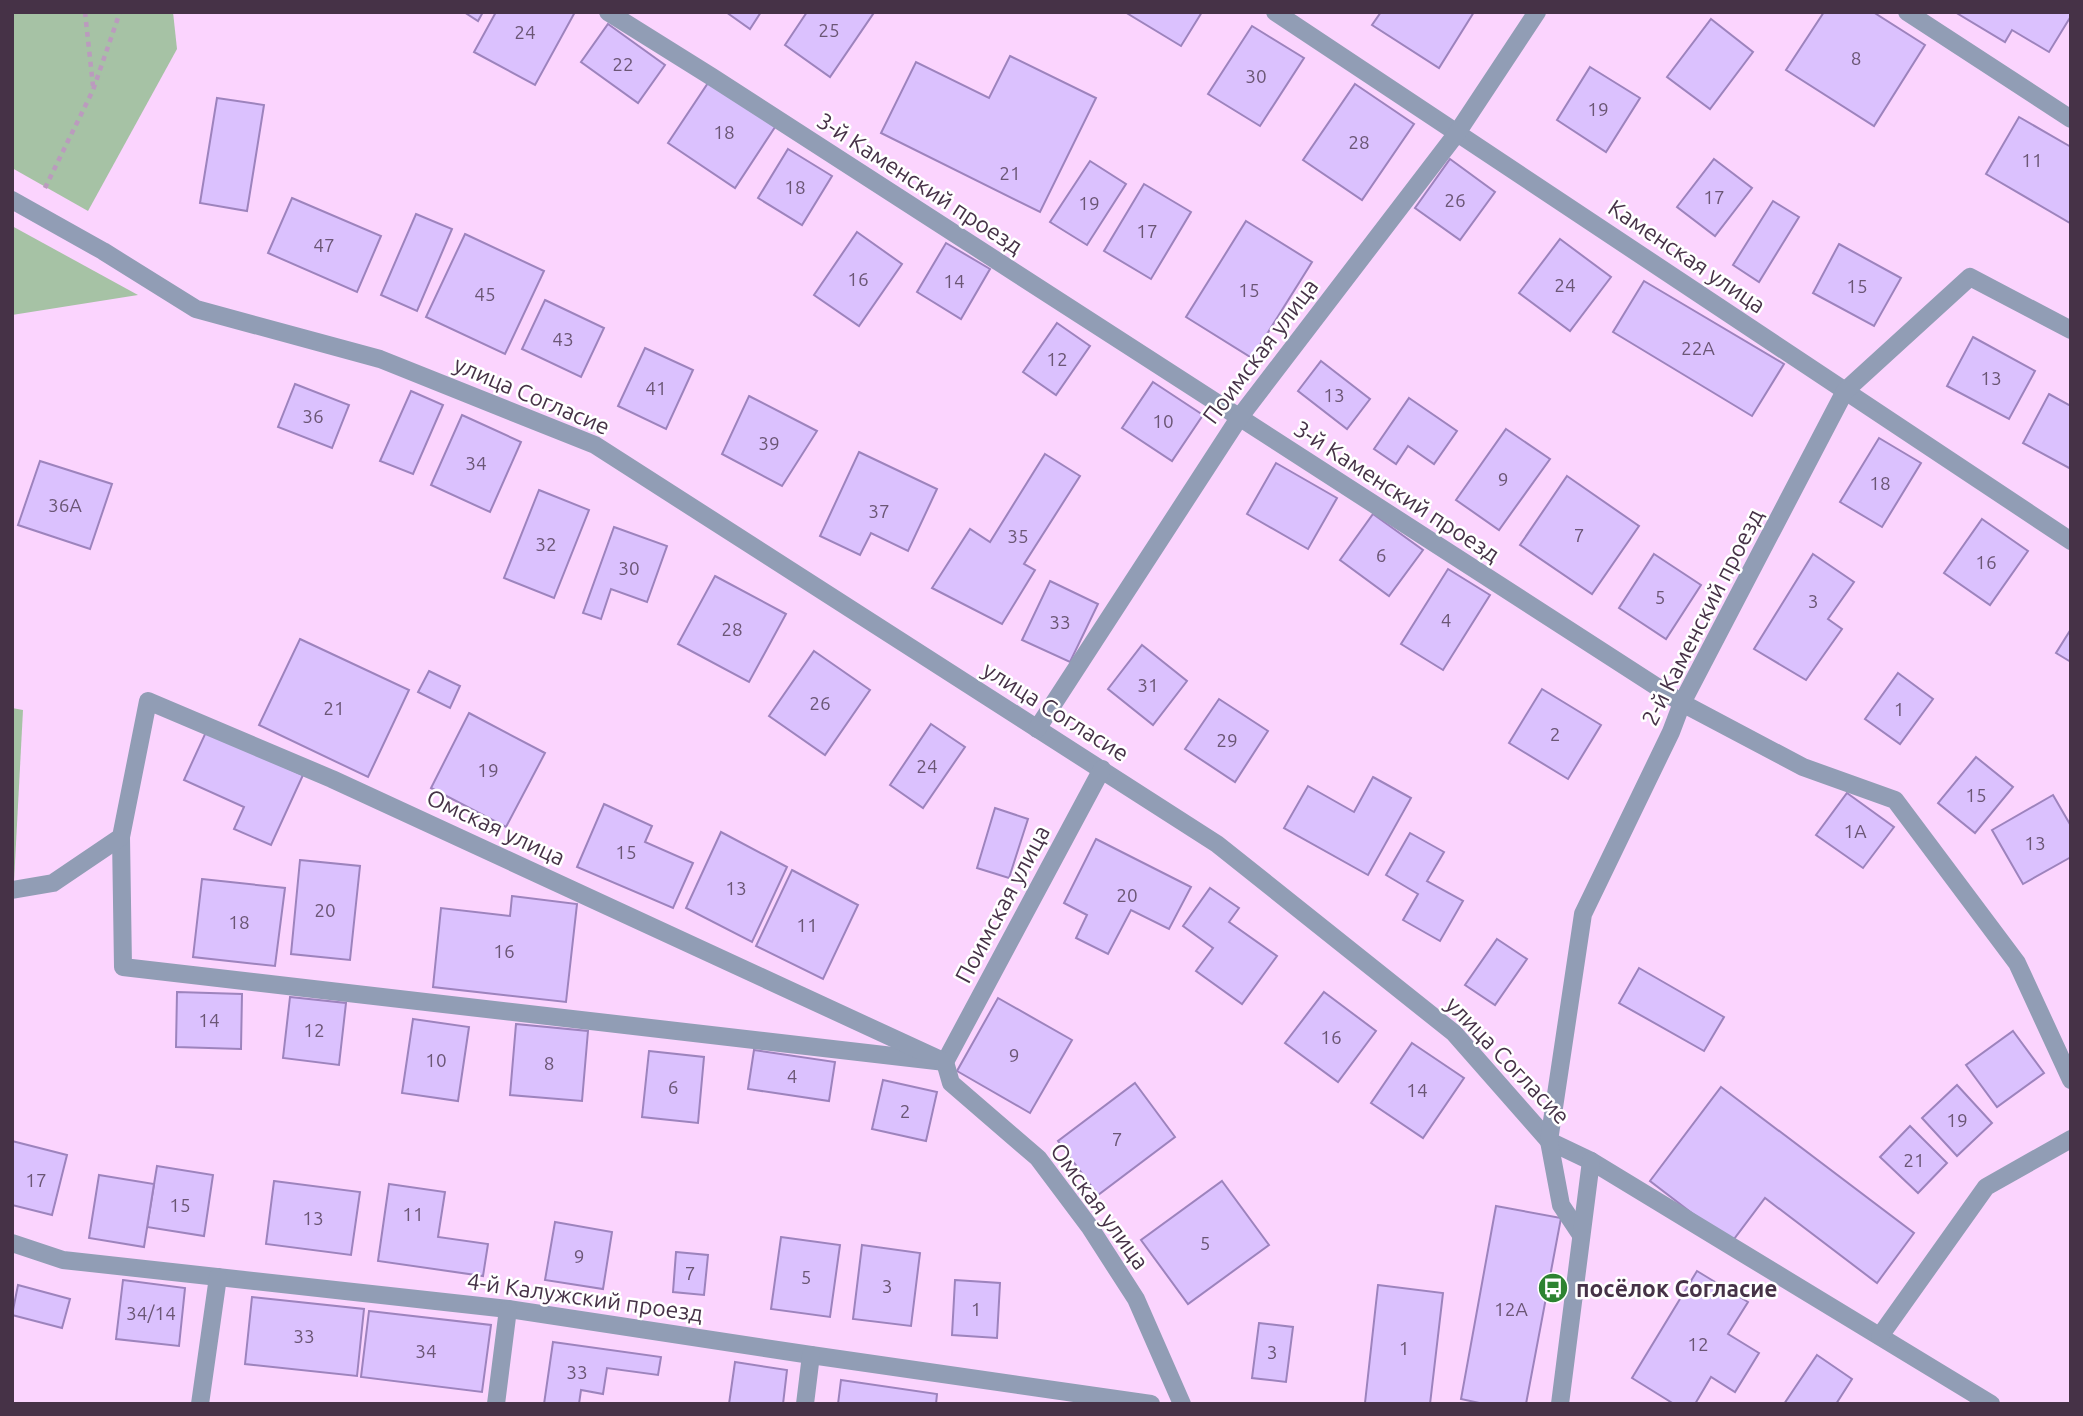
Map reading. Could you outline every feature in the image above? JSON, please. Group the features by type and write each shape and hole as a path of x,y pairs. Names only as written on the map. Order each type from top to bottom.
{"street":[{"name":"3-й Каменский проезд","path":"608,12 1682,703 1803,767 1895,800 2017,963 2071,1080"},
{"name":"Каменская улица","path":"1275,12 2071,541"},
{"name":"Поимская улица","path":"1037,729 1239,418 1457,133 1537,12"},
{"path":"1907,12 2071,119"},
{"name":"улица Согласие","path":"12,200 103,251 197,309 380,359 595,445 1217,844 1454,1033 1549,1141 1591,1161 1990,1404"},
{"name":"2-й Каменский проезд","path":"1549,1141 1583,914 1671,732 1682,703 1845,391 1970,278 2071,330"},
{"name":"Омская улица","path":"945,1062 123,967 121,837 148,701 332,779 945,1062 951,1083 1038,1158 1089,1226 1136,1299 1182,1404"},
{"name":"Поимская улица","path":"945,1062 1102,769"},
{"path":"12,890 53,883 121,837"},
{"path":"1880,1336 1986,1187 2071,1139"},
{"path":"1549,1141 1561,1205 1581,1235"},
{"path":"1560,1404 1591,1161"},
{"name":"4-й Калужский проезд","path":"12,1243 63,1260 508,1309 1151,1404"},
{"path":"200,1404 218,1277"},
{"path":"496,1404 508,1309"},
{"path":"805,1404 811,1355"}],"path":[{"path":"85,12 93,90"},
{"path":"33,212 93,90 120,12"}],"green space":[{"path":"12,12 173,12 177,49 88,211 12,168"},
{"path":"12,226 138,295 12,315"},
{"path":"12,708 23,710 12,920"}],"building":[{"path":"464,12 483,12 478,21"},
{"path":"496,12 575,12 535,85 474,52"},
{"path":"726,12 761,12 750,29"},
{"path":"807,12 873,14 830,77 785,45"},
{"path":"1125,12 1202,12 1181,46"},
{"path":"1381,12 1474,12 1439,68 1372,25"},
{"path":"1824,12 1873,12 1925,45 1874,126 1786,70"},
{"path":"1955,12 2071,12 2071,16 2049,52 2012,30 2005,42"},
{"path":"1711,19 1753,52 1710,109 1667,77"},
{"path":"608,24 665,65 638,103 581,62"},
{"path":"1252,26 1304,58 1260,126 1208,94"},
{"path":"1010,56 1096,98 1040,212 881,133 916,62 989,98"},
{"path":"1590,67 1640,98 1606,152 1557,120"},
{"path":"712,77 779,121 735,188 668,143"},
{"path":"1355,84 1414,124 1362,200 1303,160"},
{"path":"217,98 264,105 247,211 200,203"},
{"path":"2019,117 2071,147 2070,223 1986,174"},
{"path":"788,149 832,176 802,225 758,198"},
{"path":"1450,159 1495,192 1460,240 1415,208"},
{"path":"1714,159 1752,188 1715,236 1677,207"},
{"path":"1090,161 1126,184 1087,245 1050,222"},
{"path":"1144,184 1191,212 1151,279 1104,251"},
{"path":"292,198 381,236 357,292 268,253"},
{"path":"1773,201 1799,217 1759,282 1733,265"},
{"path":"416,214 452,229 417,311 381,295"},
{"path":"1246,221 1312,262 1252,358 1186,317"},
{"path":"857,232 902,264 859,326 814,295"},
{"path":"465,234 544,271 505,354 426,317"},
{"path":"1560,239 1611,277 1570,331 1519,293"},
{"path":"946,243 990,269 961,319 917,292"},
{"path":"1839,244 1901,278 1874,326 1813,293"},
{"path":"1644,281 1784,364 1752,416 1613,332"},
{"path":"545,300 604,328 581,377 522,349"},
{"path":"1057,323 1090,346 1056,395 1023,372"},
{"path":"1973,337 2035,371 2009,419 1947,386"},
{"path":"645,348 693,370 666,429 618,406"},
{"path":"1321,361 1370,399 1347,429 1298,391"},
{"path":"1153,382 1203,415 1172,461 1122,428"},
{"path":"295,384 349,405 332,448 278,427"},
{"path":"411,391 443,405 413,474 380,461"},
{"path":"2049,394 2071,406 2071,469 2023,443"},
{"path":"749,396 817,431 782,486 722,454"},
{"path":"1409,398 1457,431 1434,464 1408,446 1396,464 1374,449"},
{"path":"462,415 521,442 490,512 431,485"},
{"path":"1506,429 1550,459 1499,530 1456,500"},
{"path":"1879,438 1921,463 1882,527 1840,502"},
{"path":"859,452 937,489 908,551 871,533 860,555 820,536"},
{"path":"1045,454 1080,476 1024,564 1035,570 1002,624 932,588 970,529 990,542"},
{"path":"40,461 112,484 90,549 18,525"},
{"path":"1276,463 1337,498 1308,549 1247,514"},
{"path":"1567,476 1639,526 1592,594 1520,545"},
{"path":"539,490 589,510 554,598 504,578"},
{"path":"1373,514 1423,550 1389,596 1340,560"},
{"path":"1982,519 2028,551 1990,605 1944,573"},
{"path":"614,527 667,546 647,602 611,589 601,619 583,613"},
{"path":"1654,554 1701,585 1666,639 1619,608"},
{"path":"1813,554 1854,582 1828,619 1842,629 1806,680 1754,649"},
{"path":"1448,569 1490,595 1443,670 1401,644"},
{"path":"715,576 786,614 749,682 678,644"},
{"path":"1050,581 1098,604 1070,662 1022,640"},
{"path":"2071,629 2071,662 2056,653"},
{"path":"300,639 409,690 368,777 259,725"},
{"path":"1142,645 1187,681 1153,725 1108,689"},
{"path":"814,651 870,690 825,755 769,716"},
{"path":"429,671 460,686 450,708 418,692"},
{"path":"1898,673 1933,699 1900,744 1865,719"},
{"path":"1542,689 1601,725 1568,779 1509,743"},
{"path":"1219,699 1268,731 1235,782 1185,749"},
{"path":"469,713 545,753 506,827 431,788"},
{"path":"931,724 965,747 923,808 890,785"},
{"path":"206,732 303,775 271,845 234,829 244,807 184,780"},
{"path":"1976,757 2013,787 1975,833 1938,803"},
{"path":"1373,777 1411,798 1368,875 1284,828 1308,786 1354,812"},
{"path":"1847,793 1894,827 1863,868 1816,835"},
{"path":"2053,795 2071,826 2071,857 2023,884 1992,830"},
{"path":"604,804 652,826 645,842 693,863 673,908 577,867"},
{"path":"995,808 1028,819 1009,878 977,868"},
{"path":"721,832 787,867 752,942 686,908"},
{"path":"1410,833 1444,852 1427,881 1463,901 1440,941 1403,920 1418,894 1386,875"},
{"path":"1096,839 1191,887 1169,929 1131,910 1108,954 1076,938 1087,915 1064,903"},
{"path":"300,860 360,866 350,960 291,954"},
{"path":"792,870 858,905 823,979 756,946"},
{"path":"202,879 285,888 275,966 193,957"},
{"path":"1210,888 1239,908 1229,922 1277,956 1242,1004 1196,971 1213,948 1183,926"},
{"path":"512,896 577,904 566,1002 433,987 441,908 510,916"},
{"path":"1497,939 1527,959 1495,1005 1465,985"},
{"path":"1639,968 1724,1017 1704,1051 1619,1003"},
{"path":"177,992 242,994 241,1049 176,1047"},
{"path":"1324,992 1376,1031 1338,1082 1285,1043"},
{"path":"290,997 346,1003 339,1065 283,1058"},
{"path":"998,998 1072,1040 1030,1113 957,1071"},
{"path":"413,1019 469,1027 458,1101 402,1093"},
{"path":"516,1024 588,1031 582,1101 510,1095"},
{"path":"2013,1031 2044,1073 1997,1107 1966,1065"},
{"path":"1412,1043 1464,1078 1423,1138 1371,1103"},
{"path":"754,1050 835,1062 829,1101 748,1089"},
{"path":"649,1051 704,1057 698,1123 642,1117"},
{"path":"883,1080 937,1092 926,1141 872,1129"},
{"path":"1135,1083 1175,1137 1098,1195 1058,1141"},
{"path":"1957,1085 1992,1123 1957,1156 1922,1118"},
{"path":"1721,1087 1914,1233 1877,1283 1765,1198 1731,1243 1650,1181"},
{"path":"1910,1126 1947,1163 1918,1193 1880,1157"},
{"path":"12,1141 67,1155 52,1215 12,1205"},
{"path":"157,1166 213,1175 204,1236 147,1227"},
{"path":"99,1175 154,1184 144,1247 89,1238"},
{"path":"274,1181 360,1192 351,1255 266,1244"},
{"path":"1222,1181 1269,1245 1188,1304 1141,1240"},
{"path":"389,1184 445,1192 438,1237 488,1244 483,1276 378,1261"},
{"path":"1496,1206 1561,1218 1526,1404 1484,1404 1461,1399"},
{"path":"555,1222 612,1232 603,1289 545,1280"},
{"path":"781,1237 840,1245 830,1317 771,1309"},
{"path":"862,1245 920,1253 911,1326 853,1319"},
{"path":"676,1252 708,1255 704,1295 673,1292"},
{"path":"1697,1271 1748,1302 1728,1334 1759,1353 1735,1392 1711,1377 1695,1404 1674,1404 1632,1378"},
{"path":"123,1280 185,1288 179,1346 116,1339"},
{"path":"955,1280 1000,1283 997,1338 952,1335"},
{"path":"18,1285 70,1299 62,1328 12,1315"},
{"path":"1378,1285 1443,1293 1430,1404 1365,1403"},
{"path":"252,1297 364,1309 357,1376 245,1364"},
{"path":"369,1311 491,1325 482,1392 361,1377"},
{"path":"1259,1323 1293,1327 1286,1382 1252,1378"},
{"path":"553,1342 661,1357 658,1375 607,1368 603,1394 581,1390 579,1404 544,1404"},
{"path":"1817,1355 1852,1379 1836,1404 1784,1404"},
{"path":"735,1362 787,1370 783,1404 729,1404"},
{"path":"841,1380 937,1394 936,1404 838,1404"}],"place":[{"name":"посёлок Согласие","path":"1553,1288"}]}
